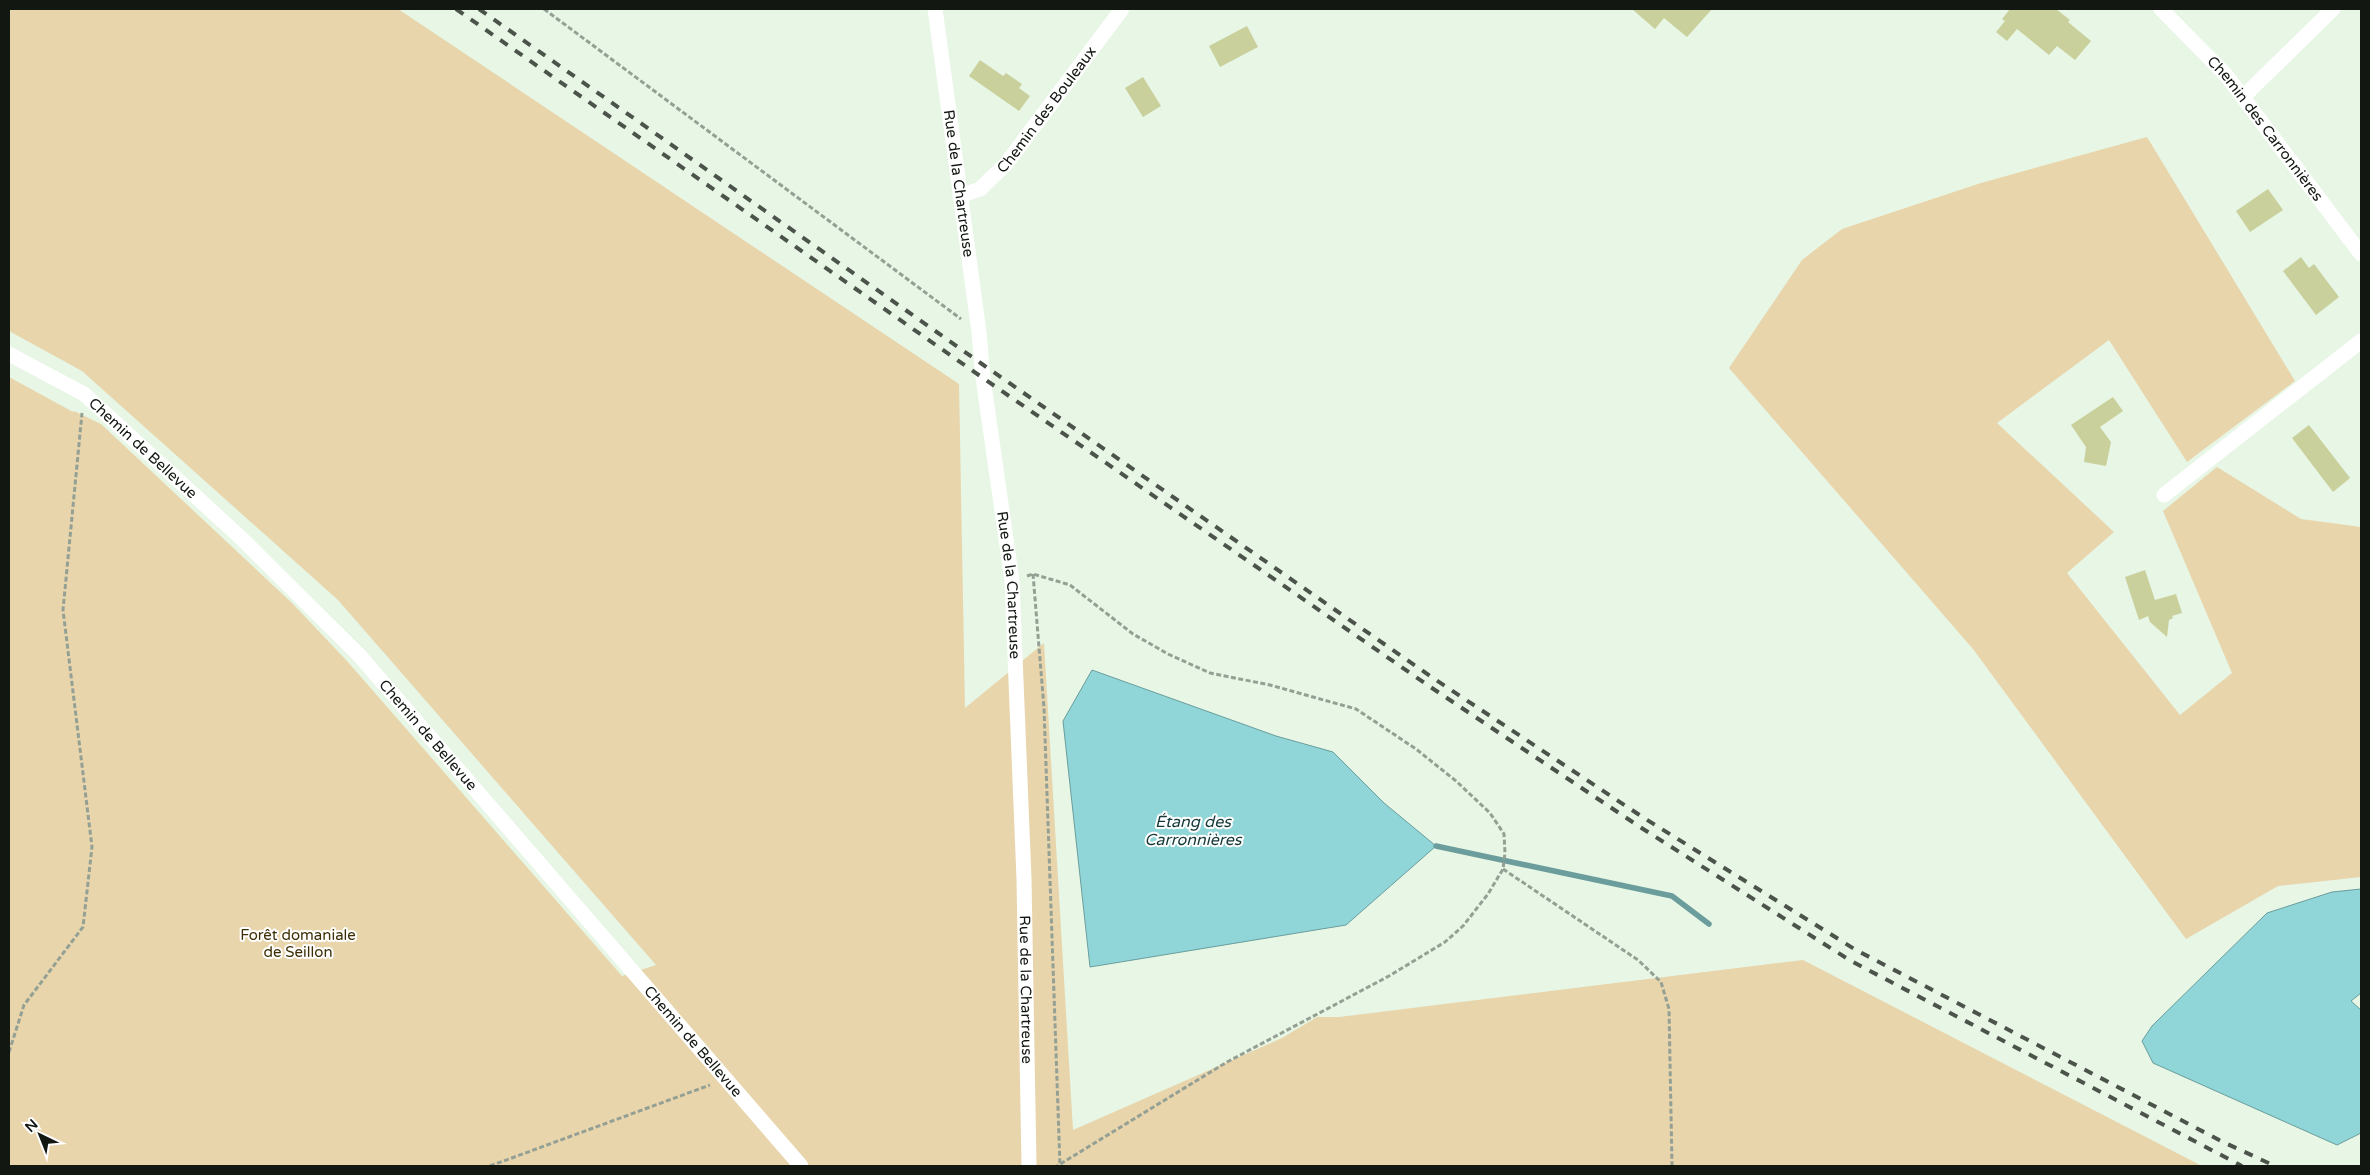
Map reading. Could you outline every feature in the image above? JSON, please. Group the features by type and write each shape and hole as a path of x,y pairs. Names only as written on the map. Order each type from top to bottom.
{"street":[{"name":"Rue de la Chartreuse","path":"935,9 979,332 983,378 1012,581 1024,879 1029,1166"},
{"name":"Chemin des Bouleaux","path":"960,196 980,189 1006,164 1122,9"},
{"name":"Chemin des Carronnières","path":"2161,9 2226,75 2361,254"},
{"path":"2243,97 2333,9"},
{"path":"2164,495 2361,341"},
{"name":"Chemin de Bellevue","path":"9,354 84,394 240,537 359,655 801,1166"}],"path":[{"path":"544,9 979,332"},
{"path":"9,1052 24,1006 83,927 92,847 63,610 84,394"},
{"path":"1012,581 1033,574 1070,585 1132,634 1168,654 1210,673 1270,685 1356,709 1423,754 1456,780 1490,812 1504,834 1505,853 1503,869 1488,894 1463,926 1445,942 1388,976 1227,1062 1059,1166 1044,708 1033,574"},
{"path":"1503,869 1638,960 1661,982 1669,1009 1672,1166"},
{"path":"490,1166 726,1079"}],"green space":[{"name":"Forêt domaniale de Seillon","path":"9,9 398,9 959,384 965,708 1044,643 1073,1130 1282,1038 1317,1017 1339,1017 1803,960 2202,1166 9,1166 9,377 73,412 101,424 292,603 347,661 622,976 656,965 338,600 82,371 9,331"},
{"path":"2147,137 2295,381 2187,462 2109,340 1997,423 2114,532 2067,573 2180,715 2232,673 2163,511 2217,467 2301,519 2361,527 2361,877 2278,886 2186,939 1973,649 1729,368 1802,260 1842,229 1981,183"}],"water":[{"name":"Étang des Carronnières","path":"1092,670 1276,736 1333,752 1384,803 1436,846 1346,925 1090,967 1063,721"},
{"path":"2361,889 2361,993 2351,1001 2361,1010 2361,1133 2337,1145 2153,1063 2142,1041 2152,1026 2267,913 2332,892"}],"building":[{"path":"1632,9 1712,9 1687,37 1664,18 1655,29"},
{"path":"2010,9 2056,9 2091,41 2075,60 2057,46 2049,55 2017,29 2007,41 1996,32 2005,21 2002,19"},
{"path":"1247,26 1258,47 1220,67 1209,46"},
{"path":"980,60 1003,76 1006,73 1022,84 1019,88 1030,96 1019,111 969,76"},
{"path":"1143,77 1161,106 1143,117 1125,88"},
{"path":"2268,189 2283,210 2250,232 2236,211"},
{"path":"2301,257 2309,268 2314,264 2339,297 2316,315 2283,271"},
{"path":"2113,397 2123,411 2100,427 2111,442 2106,466 2084,462 2086,447 2071,425"},
{"path":"2309,425 2350,478 2333,492 2292,438"},
{"path":"2145,570 2155,600 2176,594 2182,613 2172,616 2173,618 2169,620 2167,637 2150,622 2148,616 2139,620 2125,577"}],"waterway":[{"path":"1436,846 1672,896 1709,924"}],"railway":[{"path":"456,9 983,378 1429,686 1640,827 1851,961 2242,1166"},
{"path":"479,9 982,364 1433,678 1644,818 1856,950 2223,1142 2275,1166"}]}
